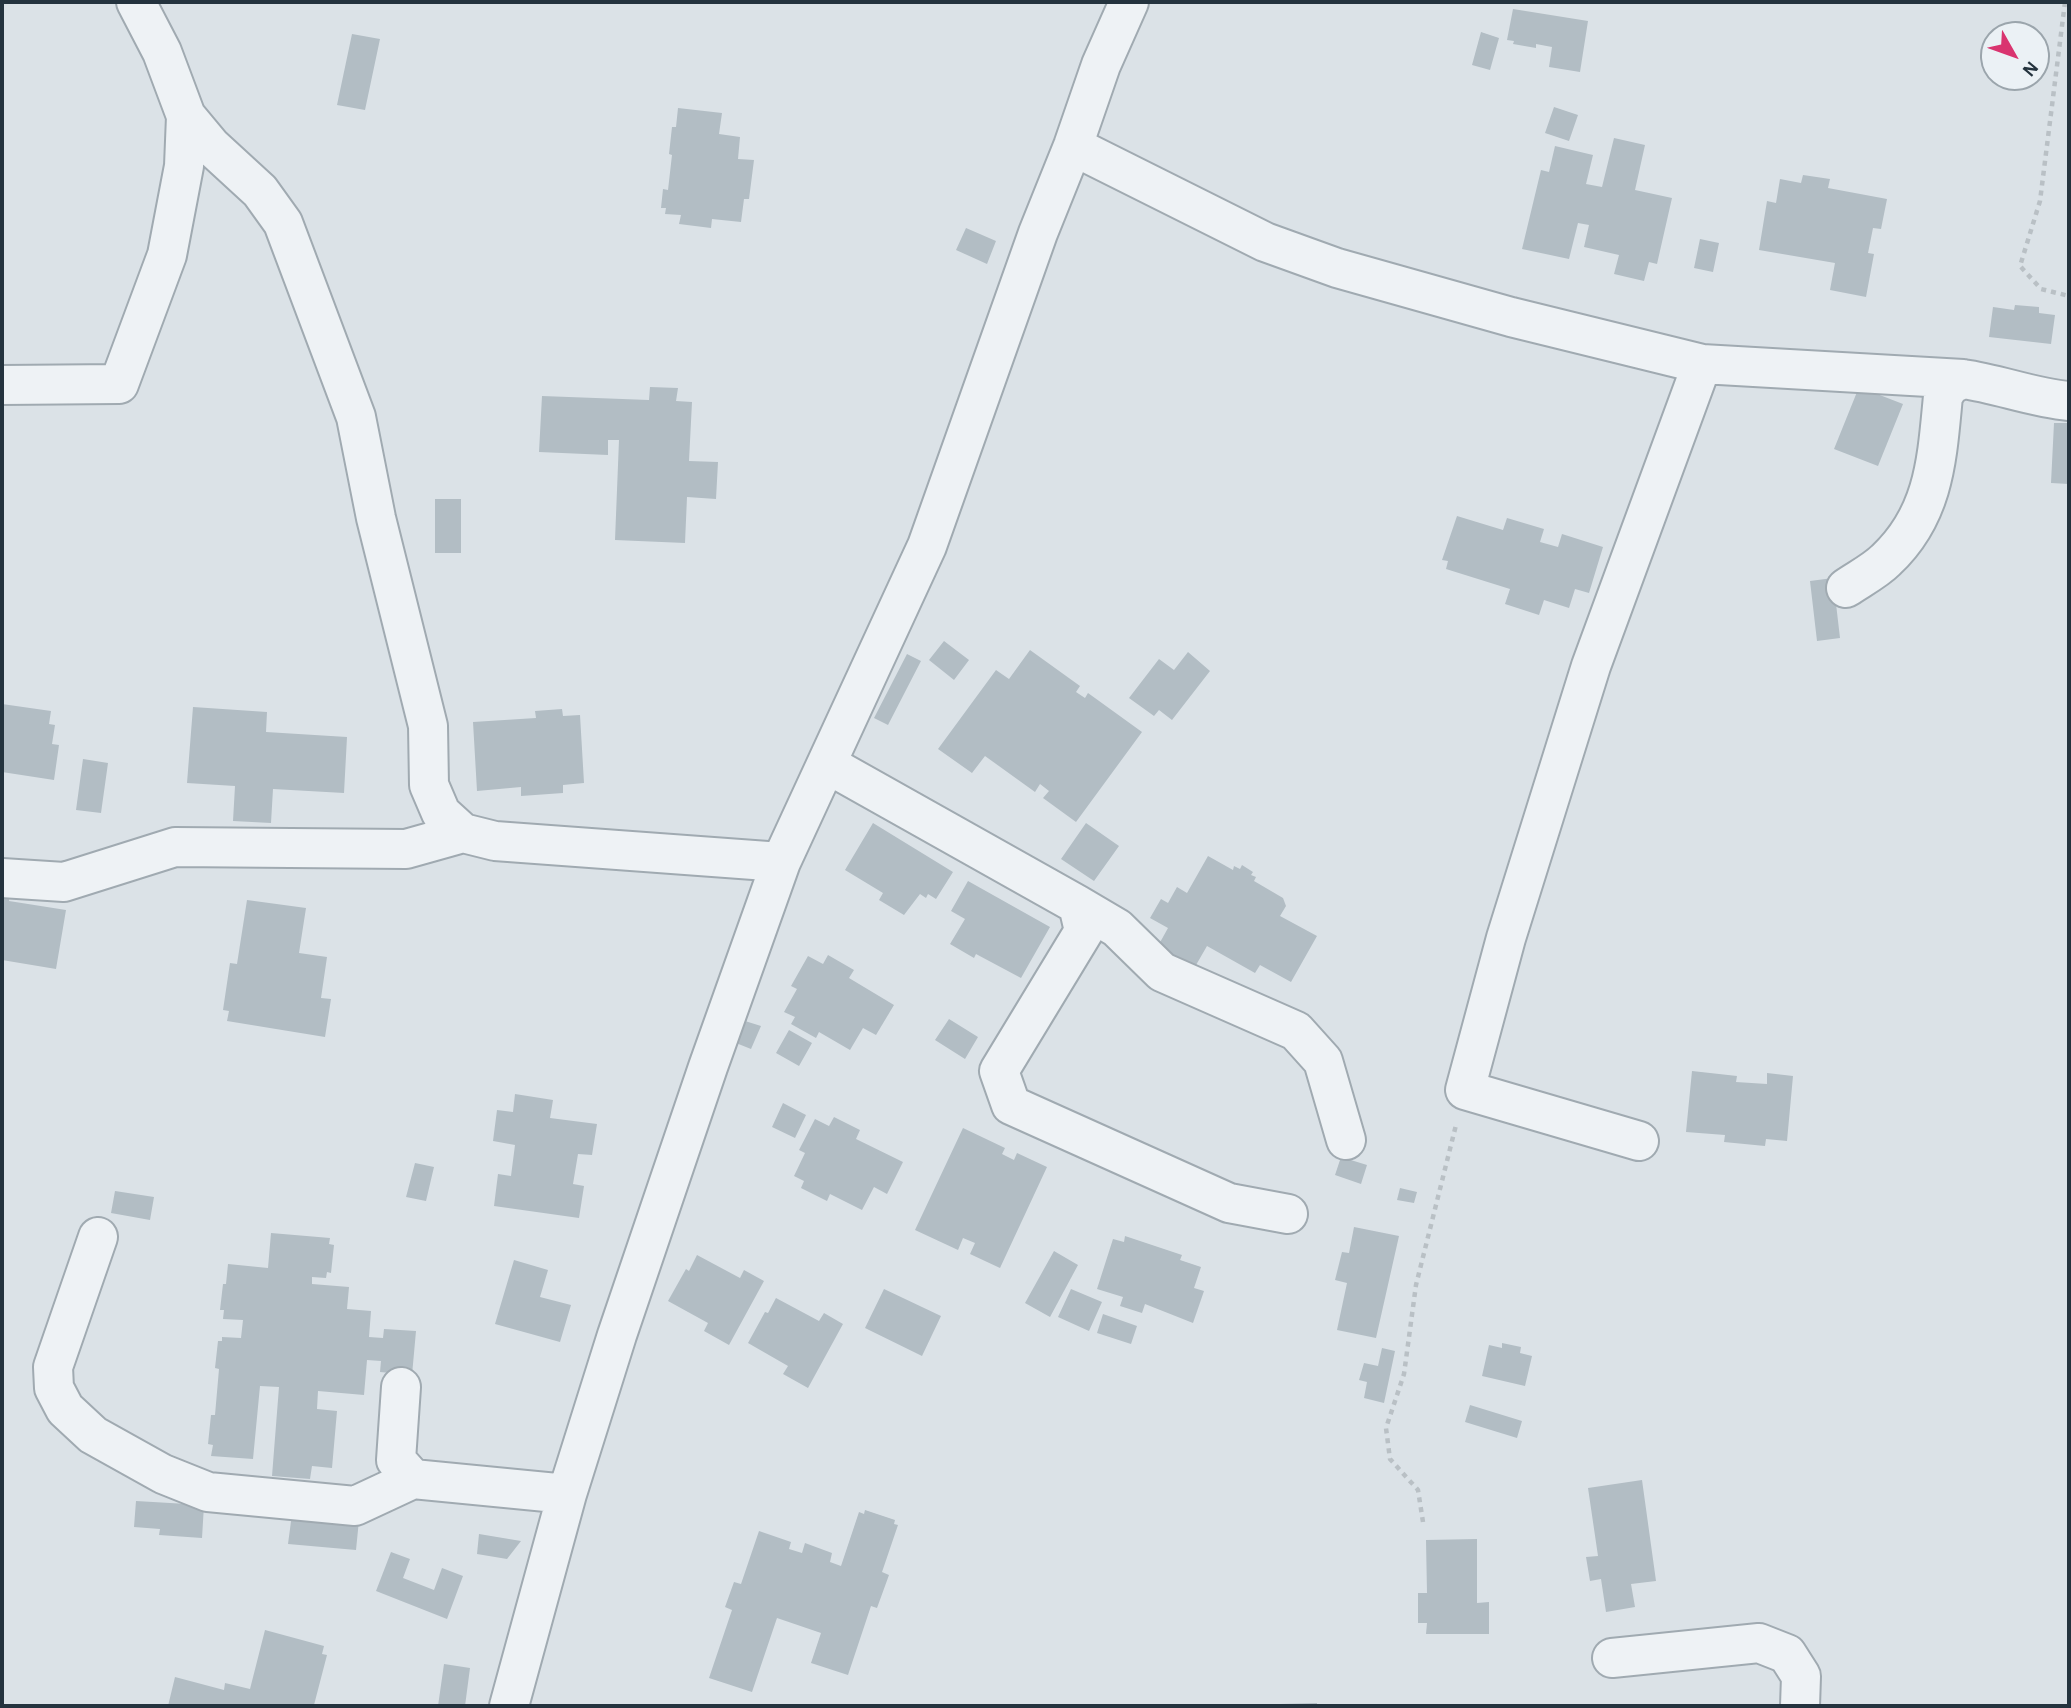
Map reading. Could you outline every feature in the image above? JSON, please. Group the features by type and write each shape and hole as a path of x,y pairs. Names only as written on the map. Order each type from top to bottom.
{"street":[{"path":"136,2 162,52 186,116 211,146 260,191 283,223 356,418 376,518 428,726 429,785 441,813 463,833 495,841 782,862"},
{"path":"509,1706 567,1494 658,1212 782,862 927,546 1038,233 1073,146 1101,65 1129,2"},
{"path":"2,384 119,384 167,255 184,166 186,116"},
{"path":"1073,146 1265,243 1337,268 1511,317 1702,364 1963,379 1986,382 2049,399 2069,401"},
{"path":"1639,1142 1465,1090 1506,938 1591,666 1702,364"},
{"path":"1846,587 1885,562 1906,539 1932,485 1943,396 1950,385 1963,379"},
{"path":"827,764 1117,928 1162,972 1296,1031 1323,1061 1346,1140"},
{"path":"2,878 64,882 175,847 406,849 463,833"},
{"path":"1077,905 1084,931 999,1071 1011,1105 1229,1203 1287,1214"},
{"path":"98,1237 53,1367 54,1388 65,1409 93,1435 163,1474 208,1492 355,1506 413,1479 567,1494"},
{"path":"401,1387 396,1461 413,1479"},
{"path":"1612,1658 1759,1643 1787,1654 1801,1676 1800,1706"}],"path":[{"path":"2065,2 2040,201 2020,266 2041,289 2069,296"},
{"path":"1423,1522 1418,1490 1390,1459 1386,1428 1404,1374 1416,1284 1465,1090"}],"building":[{"path":"1513,9 1588,21 1580,72 1549,67 1552,47 1536,44 1536,48 1513,44 1514,41 1507,40"},
{"path":"1481,32 1499,38 1490,70 1472,65"},
{"path":"352,34 380,39 365,110 337,105"},
{"path":"1554,107 1578,115 1569,141 1545,133"},
{"path":"678,108 722,113 719,134 740,137 738,159 754,160 749,199 744,199 741,222 712,219 711,228 679,224 681,215 665,214 666,208 661,208 663,189 668,190 672,127 676,127"},
{"path":"1614,138 1645,145 1635,190 1672,198 1657,264 1649,262 1644,281 1614,274 1619,255 1584,247 1589,225 1578,223 1569,259 1522,249 1541,170 1549,172 1555,146 1593,155 1586,184 1602,187"},
{"path":"1803,175 1830,179 1828,188 1887,199 1881,229 1873,228 1868,253 1874,254 1866,297 1830,290 1835,263 1759,250 1767,201 1776,203 1780,179 1801,183"},
{"path":"966,228 996,241 987,264 956,250"},
{"path":"1700,239 1719,243 1713,272 1694,268"},
{"path":"2015,305 2039,307 2039,313 2055,315 2051,344 1989,337 1993,307 2014,310"},
{"path":"650,387 678,388 676,401 692,402 689,461 718,462 716,499 687,497 685,543 615,540 619,440 608,440 608,455 539,452 542,396 649,400"},
{"path":"1859,387 1903,404 1878,466 1834,449"},
{"path":"2054,423 2069,423 2069,484 2051,483"},
{"path":"435,499 461,499 461,553 435,553"},
{"path":"1457,516 1503,530 1507,518 1544,529 1540,542 1558,547 1562,534 1603,547 1589,593 1575,589 1569,608 1544,600 1539,615 1505,604 1510,589 1446,569 1448,561 1442,560"},
{"path":"1833,578 1840,638 1817,641 1810,581"},
{"path":"944,641 969,660 954,680 929,660"},
{"path":"1030,650 1080,686 1076,692 1085,698 1088,693 1142,732 1076,822 1043,798 1049,791 1040,784 1035,792 985,756 972,773 938,749 996,670 1009,679"},
{"path":"1188,652 1210,671 1172,720 1159,710 1154,716 1129,698 1159,659 1174,670"},
{"path":"907,654 921,661 888,725 874,718"},
{"path":"2,704 51,711 49,724 55,725 52,744 59,745 54,780 2,772"},
{"path":"193,707 267,712 266,732 347,737 344,793 273,789 271,823 233,821 235,786 187,783"},
{"path":"562,709 563,716 580,715 584,783 563,785 563,793 521,796 521,787 477,791 473,722 536,718 535,711"},
{"path":"83,759 108,763 101,813 76,810"},
{"path":"873,823 953,872 936,899 928,894 926,898 920,894 904,915 879,900 883,893 845,870"},
{"path":"1086,823 1119,846 1094,881 1061,859"},
{"path":"1208,856 1233,870 1234,866 1240,869 1242,865 1253,872 1251,875 1256,877 1254,881 1283,898 1286,906 1280,916 1317,936 1291,982 1260,965 1255,973 1207,946 1192,972 1168,959 1172,954 1158,946 1168,928 1150,918 1161,899 1168,903 1177,887 1187,893"},
{"path":"968,881 1050,927 1021,978 976,954 974,958 950,944 965,919 951,911"},
{"path":"2,890 10,891 9,901 66,910 56,969 2,960"},
{"path":"247,900 306,908 299,953 327,957 321,998 331,999 325,1037 227,1021 229,1011 223,1010 230,963 237,964"},
{"path":"828,955 854,970 849,978 894,1005 876,1035 863,1028 850,1050 819,1032 816,1038 791,1024 795,1017 784,1012 797,989 791,986 808,956 823,964"},
{"path":"949,1019 978,1037 965,1059 935,1040"},
{"path":"745,1021 761,1026 751,1049 736,1043"},
{"path":"789,1030 812,1043 799,1066 776,1053"},
{"path":"1692,1071 1737,1076 1736,1082 1767,1084 1767,1073 1793,1076 1787,1141 1766,1139 1765,1146 1724,1142 1725,1135 1686,1132"},
{"path":"515,1094 553,1100 550,1118 597,1124 592,1155 578,1154 573,1184 584,1186 579,1218 494,1206 498,1174 511,1176 515,1145 493,1141 497,1110 513,1112"},
{"path":"783,1103 806,1115 795,1138 772,1127"},
{"path":"834,1117 860,1130 856,1139 903,1162 887,1194 874,1187 862,1210 830,1194 827,1201 801,1188 804,1181 794,1176 805,1153 799,1150 815,1119 829,1126"},
{"path":"963,1128 1005,1148 1002,1154 1014,1160 1017,1153 1047,1167 1000,1268 970,1254 975,1243 963,1238 958,1250 915,1230"},
{"path":"1341,1157 1367,1165 1361,1184 1335,1175"},
{"path":"415,1163 434,1167 426,1201 406,1197"},
{"path":"1400,1188 1417,1192 1414,1203 1397,1200"},
{"path":"115,1191 154,1197 150,1220 111,1213"},
{"path":"1354,1227 1399,1236 1376,1338 1337,1330 1347,1283 1335,1280 1342,1252 1349,1253"},
{"path":"271,1233 330,1238 329,1244 334,1245 331,1273 327,1272 326,1278 312,1277 312,1284 349,1287 347,1309 371,1311 369,1337 383,1338 384,1329 416,1331 412,1375 380,1372 381,1361 367,1360 364,1395 318,1391 317,1409 337,1411 332,1468 312,1466 310,1479 272,1476 279,1387 260,1386 253,1459 211,1456 213,1445 208,1444 211,1415 215,1415 219,1369 215,1368 218,1341 222,1341 222,1337 241,1338 243,1320 223,1319 224,1310 220,1310 228,1264 268,1268"},
{"path":"1125,1236 1182,1255 1180,1260 1201,1267 1194,1288 1204,1291 1193,1323 1145,1304 1142,1313 1120,1306 1123,1297 1097,1289 1113,1239 1124,1242"},
{"path":"1054,1251 1078,1265 1050,1317 1025,1303"},
{"path":"697,1255 740,1278 744,1270 764,1281 729,1345 704,1331 708,1323 668,1301"},
{"path":"514,1260 548,1270 540,1297 571,1305 560,1342 495,1324"},
{"path":"884,1289 941,1316 922,1356 865,1328"},
{"path":"1071,1289 1102,1302 1089,1331 1058,1317"},
{"path":"776,1298 819,1321 824,1313 843,1324 808,1388 783,1374 788,1366 748,1343"},
{"path":"1103,1314 1137,1326 1131,1344 1097,1333"},
{"path":"1502,1343 1521,1347 1520,1353 1532,1356 1525,1386 1482,1376 1489,1345 1502,1348"},
{"path":"1382,1348 1395,1351 1384,1403 1364,1398 1367,1382 1359,1380 1364,1363 1378,1366"},
{"path":"1470,1405 1522,1421 1517,1438 1465,1422"},
{"path":"1642,1480 1656,1581 1631,1584 1635,1607 1606,1612 1601,1579 1590,1581 1586,1557 1598,1556 1588,1488"},
{"path":"136,1501 204,1505 202,1538 159,1535 160,1529 134,1527"},
{"path":"865,1510 895,1520 894,1524 898,1525 882,1572 889,1575 877,1608 871,1606 848,1675 811,1663 821,1633 777,1618 752,1692 709,1678 732,1610 725,1607 734,1582 741,1584 759,1531 791,1542 789,1549 802,1553 805,1543 832,1553 830,1562 841,1566 859,1512 864,1514"},
{"path":"292,1514 359,1520 356,1550 288,1544"},
{"path":"479,1534 521,1541 507,1559 477,1554"},
{"path":"1477,1539 1477,1603 1489,1602 1489,1634 1426,1634 1427,1623 1418,1623 1418,1593 1427,1593 1426,1540"},
{"path":"391,1552 410,1559 403,1578 434,1590 442,1568 463,1576 447,1619 376,1591"},
{"path":"265,1630 324,1646 322,1654 327,1655 314,1705 168,1706 175,1677 224,1690 225,1683 250,1689"},
{"path":"444,1664 470,1668 465,1706 438,1706"},
{"path":"1317,1703 1317,1706 1280,1706 1280,1704"}]}
